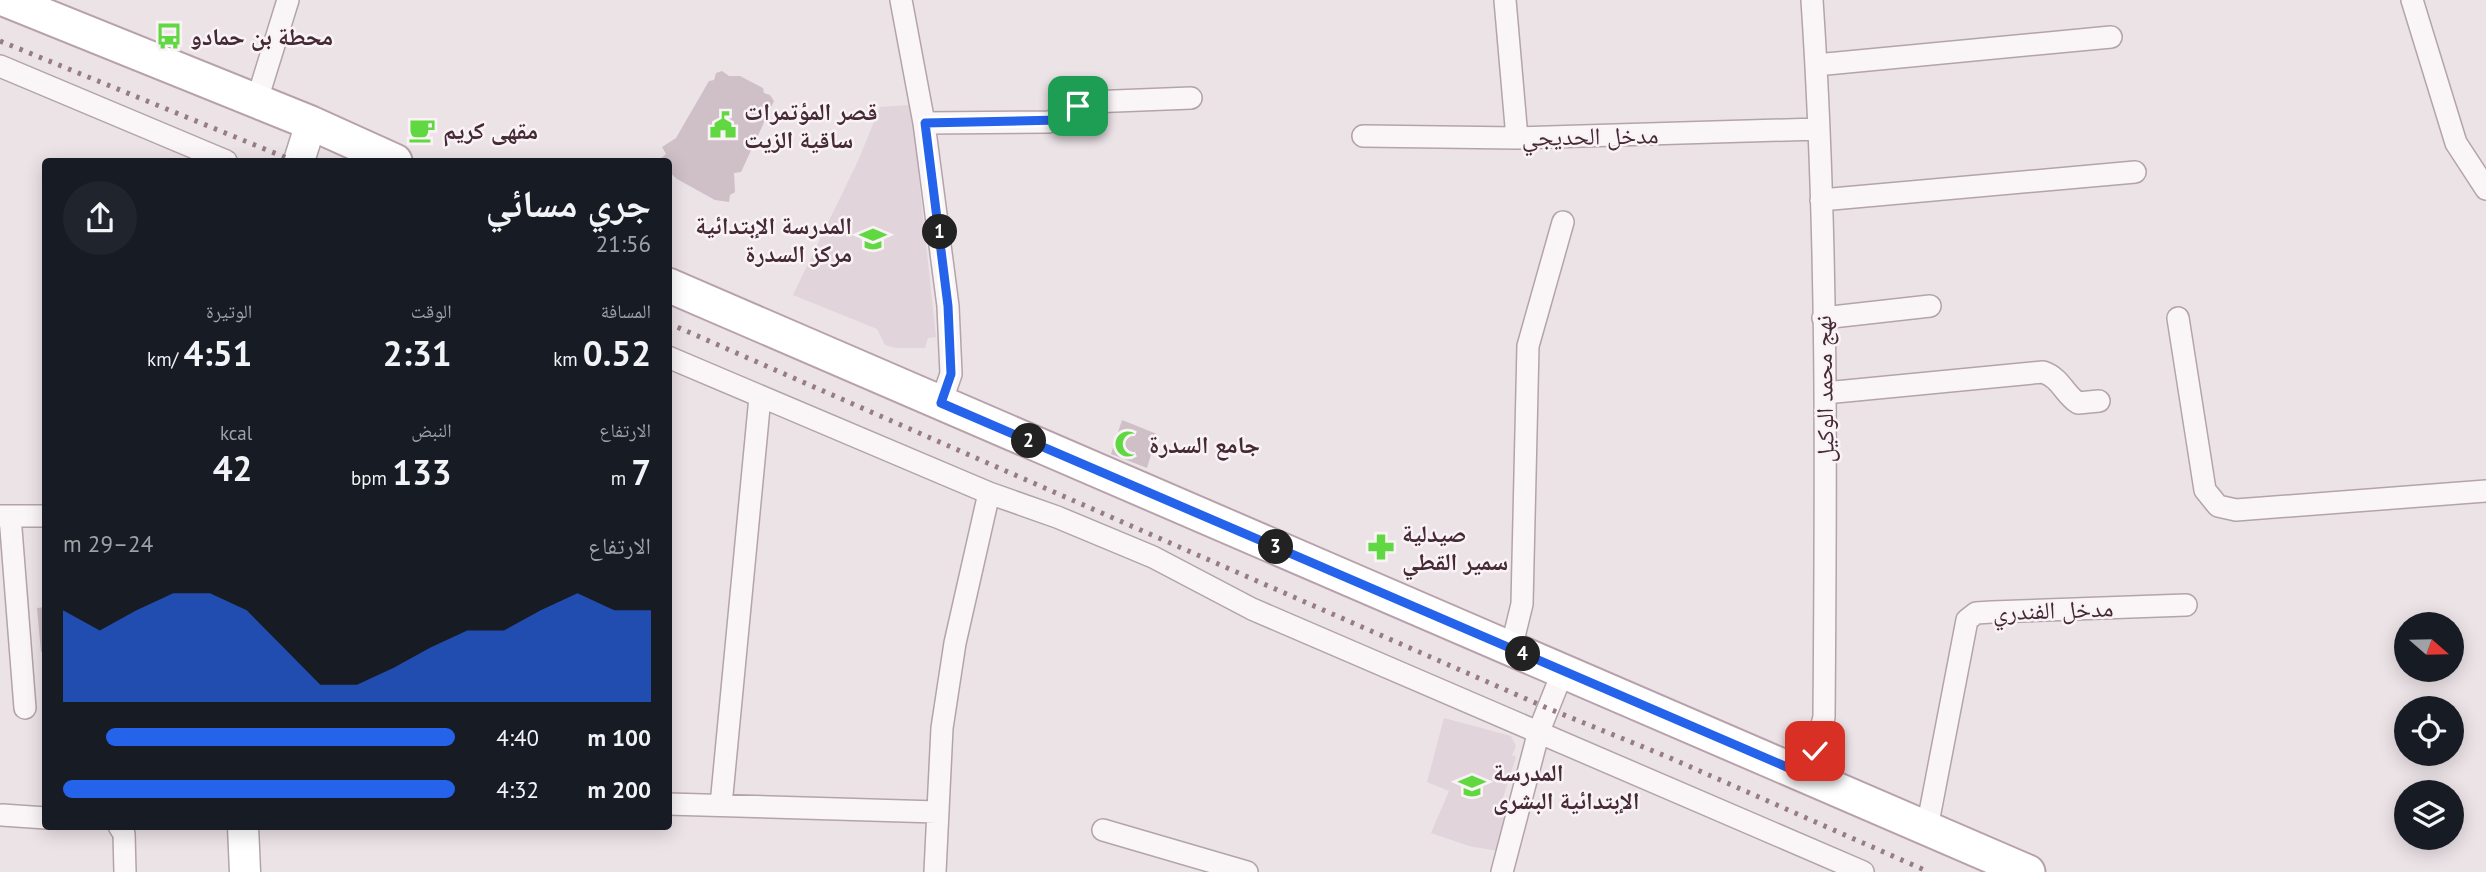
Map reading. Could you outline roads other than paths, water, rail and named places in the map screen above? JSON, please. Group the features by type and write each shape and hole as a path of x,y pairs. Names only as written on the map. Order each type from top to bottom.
{"main road":[{"path":"6,0 257,100 388,158"},
{"path":"672,287 2028,872"}],"street":[{"path":"257,100 288,0"},
{"path":"901,0 925,123 948,306 951,374 941,403"},
{"path":"1505,0 1517,138"},
{"name":"نهج محمد الوكيل","path":"1803,774 1815,751 1824,717 1825,394 1821,200 1812,0"},
{"path":"2412,0 2456,143 2485,186"},
{"path":"1816,65 2111,37"},
{"path":"0,66 219,158"},
{"path":"925,123 1048,122 1060,120 1078,106 1090,102 1191,98"},
{"path":"300,158 311,123"},
{"name":"مدخل الحديجي","path":"1363,136 1517,138 1817,129"},
{"path":"1821,200 2135,172"},
{"path":"1511,649 1522,604 1528,346 1563,222"},
{"path":"1823,318 1930,306"},
{"path":"2178,318 2205,490 2217,506 2236,510 2486,491"},
{"path":"672,359 989,493 1057,516 1153,557 1252,609 1863,872"},
{"path":"1825,394 2043,372 2052,375 2078,403 2099,401"},
{"path":"722,804 760,397"},
{"path":"935,872 942,729 955,643 989,493"},
{"path":"25,708 5,516 42,516"},
{"name":"مدخل الفندري","path":"1927,828 1967,620 1976,613 2186,606"},
{"path":"1502,872 1539,731 1563,671"},
{"path":"672,804 937,812"},
{"path":"2,816 42,818"},
{"path":"121,830 124,834 125,872"},
{"path":"243,830 244,872"},
{"path":"1102,830 1247,872"}],"railway":[{"path":"0,41 287,158"},
{"path":"672,325 1547,708 1668,757 1929,872"}],"place":[{"name":"محطة بن حمادو","path":"169,36"},
{"name":"قصر المؤتمرات ساقية الزيت","path":"723,125"},
{"name":"مقهى كريم","path":"422,130"},
{"name":"المدرسة الإبتدائية مركز السدرة","path":"873,239"},
{"name":"جامع السدرة","path":"1128,444"},
{"name":"صيدلية سمير القطي","path":"1381,547"},
{"name":"المدرسة الإبتدائية البشرى","path":"1472,786"}]}
